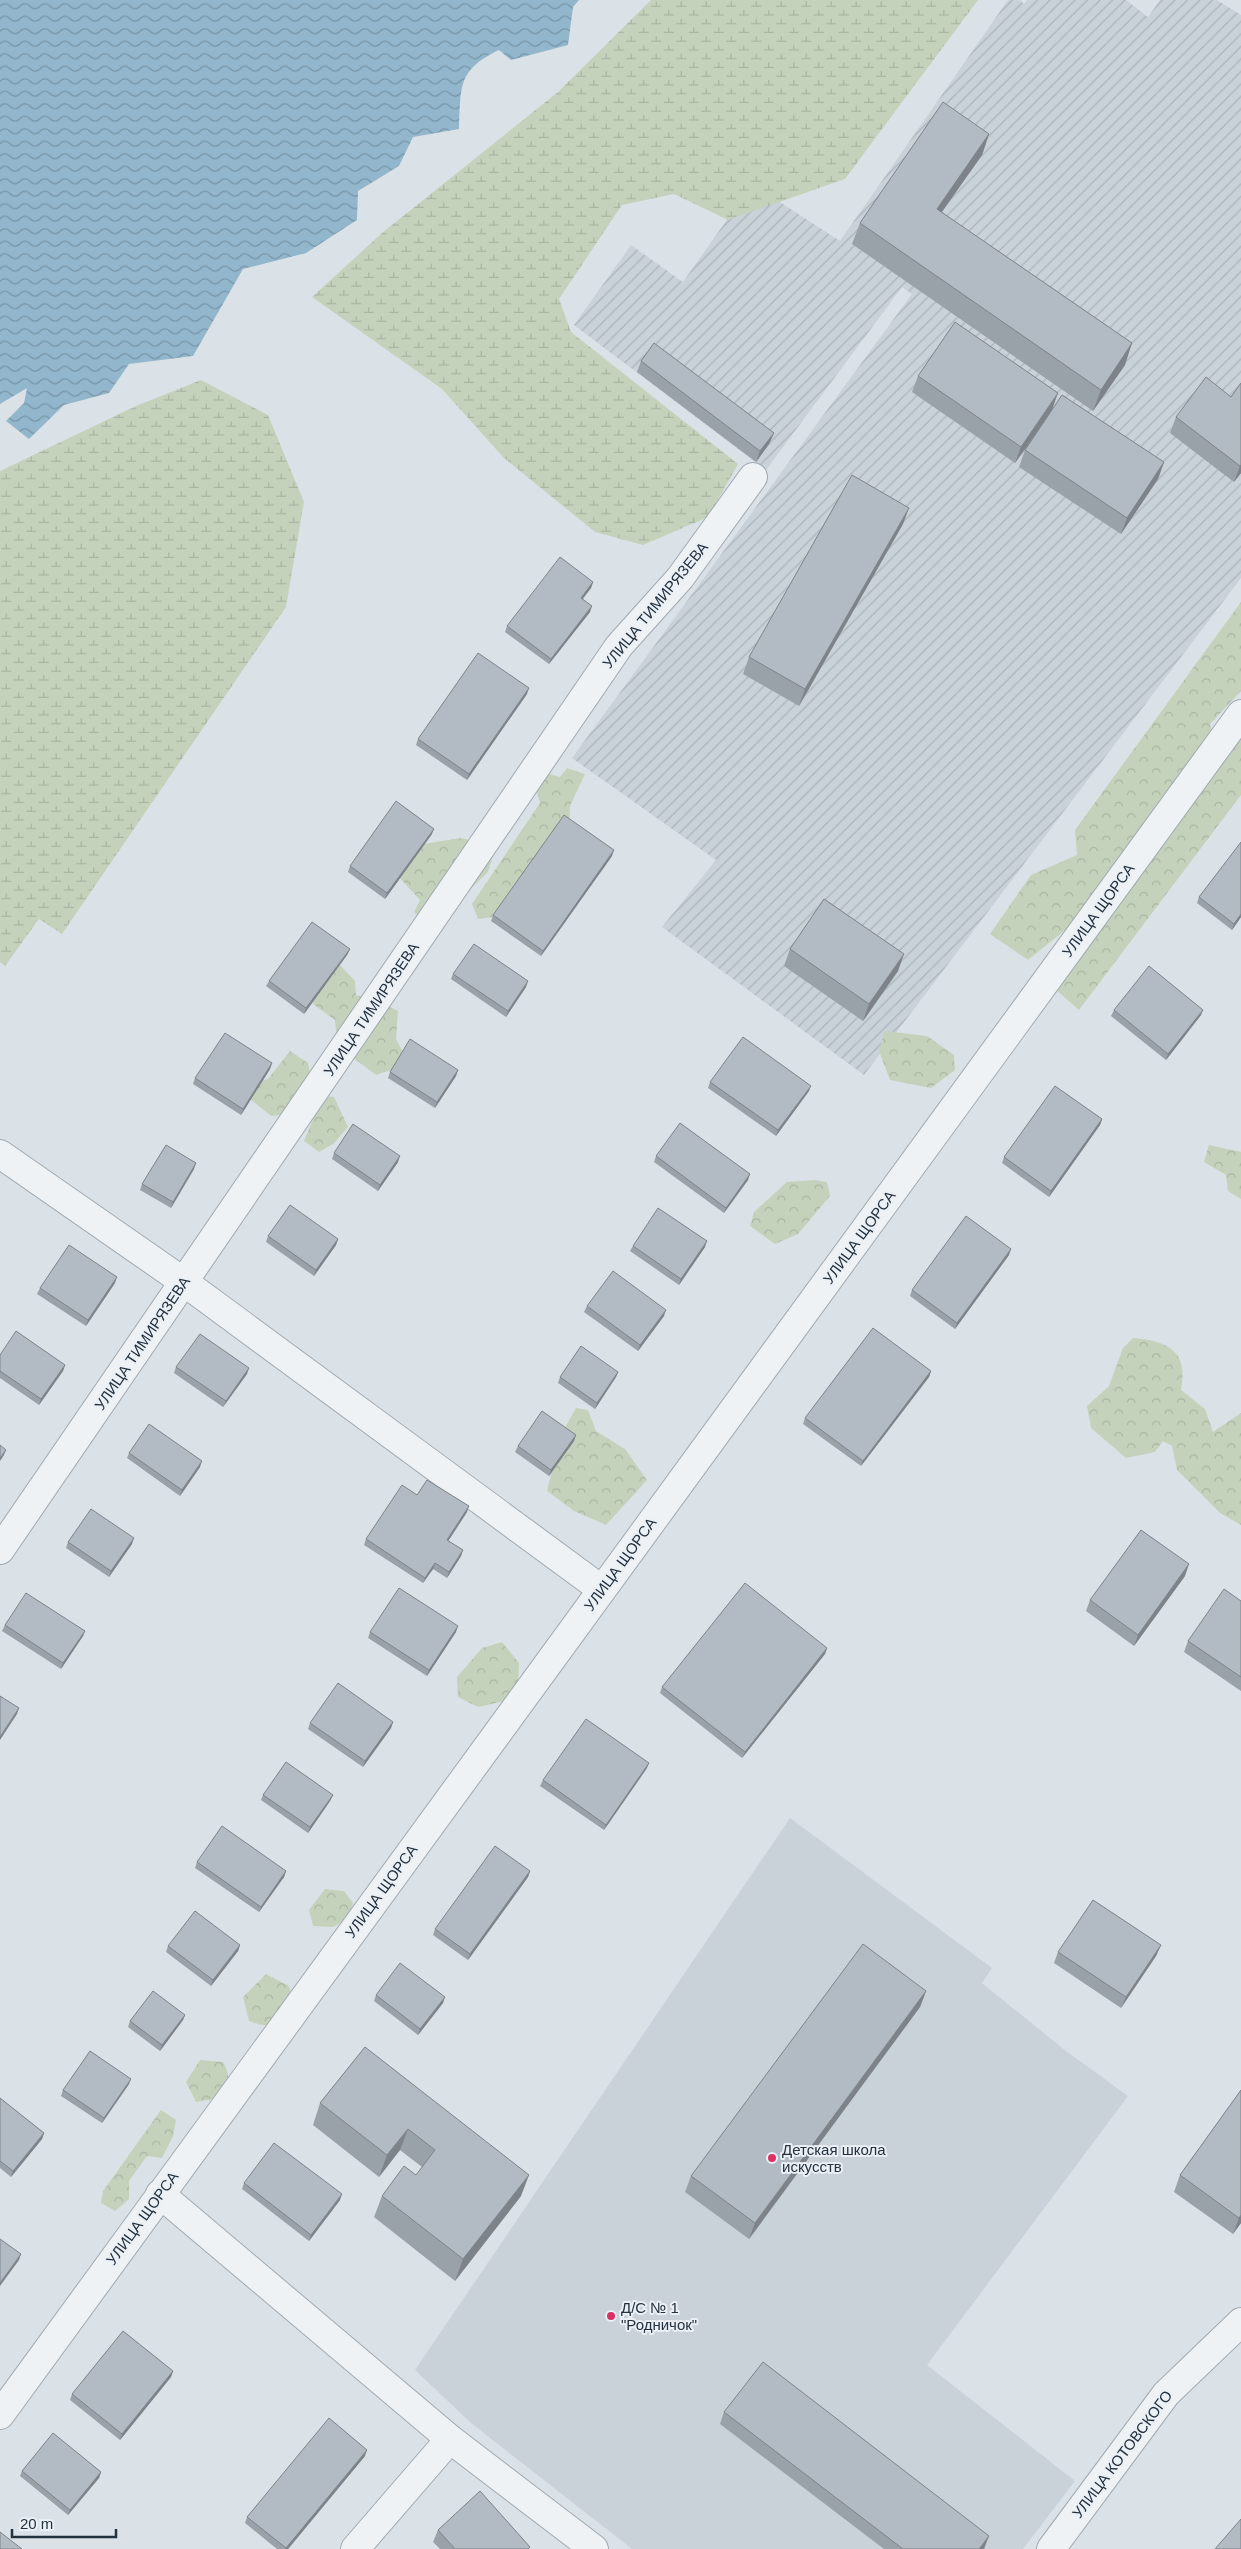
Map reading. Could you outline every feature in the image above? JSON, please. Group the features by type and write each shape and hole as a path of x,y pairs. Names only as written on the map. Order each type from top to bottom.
{"street":[{"name":"УЛИЦА ТИМИРЯЗЕВА","path":"0,1550 619,646 680,578 753,477"},
{"name":"УЛИЦА ЩОРСА","path":"0,2415 1241,714"},
{"path":"0,1154 184,1282 601,1589"},
{"path":"160,2194 450,2439 594,2549"},
{"name":"УЛИЦА КОТОВСКОГО","path":"1052,2549 1166,2394 1241,2322"},
{"path":"355,2549 450,2439"}],"shaded area":[{"path":"1008,0 1020,0 1024,4 1027,0 1126,0 1148,17 1160,0 1217,0 1241,15 1241,578 864,1075 662,927 716,860 572,758 912,294 902,287 766,470 574,325 631,245 683,282 752,184 840,241"},
{"path":"790,1818 992,1968 982,1983 1066,2051 1128,2096 927,2365 1075,2481 1023,2549 632,2549 471,2423 415,2370"}],"green space":[{"path":"651,0 978,0 845,179 728,220 674,194 622,205 559,299 571,332 738,464 708,517 643,545 595,532 504,458 442,389 312,297 382,233 558,92"},
{"path":"201,380 268,415 304,502 286,607 62,934 39,919 5,966 0,962 0,471 136,406"},
{"path":"1241,602 1241,691 1210,724 1216,756 1074,923 1028,960 990,934 1031,875 1077,855 1075,830"},
{"path":"1241,731 1241,795 1079,1010 1054,988"},
{"path":"567,768 585,774 570,806 569,840 493,917 478,919 472,904 540,803 536,789 546,773 560,777"},
{"path":"461,838 496,846 488,872 459,900 437,933 414,912 420,900 398,876 410,846"},
{"path":"339,964 355,981 356,995 384,1004 398,1011 396,1039 409,1064 376,1075 348,1054 337,1041 335,1020 313,1004 311,991"},
{"path":"885,1031 927,1036 954,1055 955,1070 931,1088 890,1080 879,1051"},
{"path":"290,1051 308,1063 312,1084 291,1114 271,1116 245,1095 252,1083 268,1079"},
{"path":"323,1096 334,1097 348,1127 333,1144 319,1152 304,1141"},
{"path":"1209,1145 1241,1152 1241,1199 1228,1191 1226,1175 1204,1162"},
{"path":"815,1180 827,1182 830,1196 798,1234 775,1244 750,1226 754,1212 787,1182"},
{"path":"1133,1338 1145,1339 1166,1345 1179,1357 1183,1377 1181,1390 1205,1409 1213,1432 1241,1413 1241,1525 1220,1513 1177,1470 1172,1446 1163,1441 1155,1452 1126,1458 1091,1428 1087,1406 1109,1386 1123,1348"},
{"path":"576,1408 588,1410 596,1431 625,1449 647,1480 606,1525 574,1511 547,1491 560,1436"},
{"path":"502,1642 519,1663 518,1685 509,1700 478,1707 458,1697 457,1677 482,1648"},
{"path":"325,1889 344,1891 353,1903 349,1918 333,1927 313,1926 309,1910"},
{"path":"266,1974 289,1986 293,2002 275,2023 270,2025 249,2021 243,1997"},
{"path":"200,2060 223,2062 228,2081 219,2098 196,2102 186,2082"},
{"path":"161,2110 176,2120 173,2136 162,2158 147,2156 129,2181 129,2199 115,2211 101,2203 103,2191"}],"water":[{"path":"0,0 579,0 573,7 568,45 511,60 499,50 475,65 468,73 461,91 459,129 413,137 399,166 358,191 357,220 306,253 243,269 193,356 129,364 109,393 64,405 29,439 6,421 24,403 27,388 0,404"}],"building":[{"path":"943,102 989,134 937,209 1132,343 1101,390 860,223"},
{"path":"955,322 1058,393 1021,447 918,376"},
{"path":"654,343 774,433 760,451 641,361"},
{"path":"1206,377 1231,397 1241,383 1240,466 1176,417"},
{"path":"1062,395 1164,462 1127,518 1025,450"},
{"path":"852,475 909,508 805,689 749,657"},
{"path":"560,557 593,582 581,598 592,606 551,659 507,626"},
{"path":"478,653 529,688 469,774 418,739"},
{"path":"396,801 434,829 387,893 350,866"},
{"path":"564,815 614,850 543,951 493,915"},
{"path":"1241,842 1241,914 1234,924 1199,897"},
{"path":"824,899 904,954 869,1004 790,949"},
{"path":"312,922 350,949 306,1008 269,981"},
{"path":"474,944 528,981 508,1011 453,974"},
{"path":"1149,966 1203,1010 1168,1054 1114,1010"},
{"path":"225,1033 272,1063 243,1109 195,1078"},
{"path":"743,1037 811,1086 778,1130 710,1082"},
{"path":"410,1039 458,1070 437,1102 390,1072"},
{"path":"1055,1086 1102,1119 1051,1191 1004,1157"},
{"path":"680,1123 750,1174 726,1208 656,1156"},
{"path":"353,1124 400,1156 380,1185 334,1153"},
{"path":"166,1145 196,1163 173,1202 142,1184"},
{"path":"290,1205 338,1239 316,1270 268,1236"},
{"path":"658,1208 707,1241 681,1279 633,1246"},
{"path":"966,1216 1011,1249 957,1323 912,1290"},
{"path":"69,1245 117,1277 88,1320 40,1288"},
{"path":"613,1271 666,1310 640,1345 587,1306"},
{"path":"873,1328 931,1371 863,1461 805,1418"},
{"path":"16,1331 65,1365 41,1399 0,1371 0,1355"},
{"path":"200,1334 249,1368 226,1401 176,1367"},
{"path":"581,1346 618,1372 597,1403 560,1377"},
{"path":"542,1411 576,1435 551,1470 518,1446"},
{"path":"149,1424 202,1461 182,1490 129,1453"},
{"path":"0,1445 6,1450 0,1458"},
{"path":"427,1480 469,1506 447,1540 463,1550 449,1572 435,1563 425,1578 366,1539 402,1485 417,1495"},
{"path":"91,1509 134,1538 111,1571 68,1542"},
{"path":"1141,1530 1189,1564 1138,1635 1090,1600"},
{"path":"745,1583 827,1648 745,1752 662,1687"},
{"path":"399,1588 458,1626 429,1670 370,1632"},
{"path":"1224,1589 1241,1601 1241,1677 1188,1641"},
{"path":"26,1593 85,1631 63,1663 5,1625"},
{"path":"338,1683 393,1722 365,1761 310,1723"},
{"path":"0,1696 19,1708 0,1737"},
{"path":"586,1719 649,1763 606,1825 543,1780"},
{"path":"286,1762 333,1795 310,1827 263,1795"},
{"path":"222,1826 286,1871 261,1907 197,1862"},
{"path":"495,1846 530,1871 470,1954 435,1929"},
{"path":"1093,1900 1161,1945 1126,1997 1058,1952"},
{"path":"195,1911 240,1945 213,1980 168,1946"},
{"path":"863,1944 926,1991 755,2223 691,2176"},
{"path":"400,1963 445,1997 420,2029 376,1995"},
{"path":"153,1991 185,2015 162,2045 130,2021"},
{"path":"365,2047 529,2175 463,2259 382,2196 404,2166 416,2175 435,2150 408,2129 387,2155 320,2103"},
{"path":"90,2051 131,2079 104,2118 63,2090"},
{"path":"1241,2090 1241,2215 1239,2218 1180,2175"},
{"path":"0,2098 44,2133 13,2171 0,2161"},
{"path":"274,2143 342,2194 311,2235 244,2183"},
{"path":"0,2239 21,2254 0,2283"},
{"path":"123,2331 173,2371 122,2434 72,2394"},
{"path":"763,2362 989,2536 979,2549 903,2549 724,2412"},
{"path":"329,2418 367,2450 286,2548 247,2517"},
{"path":"53,2433 101,2472 70,2510 22,2471"},
{"path":"480,2491 530,2547 528,2549 455,2549 438,2530"},
{"path":"1241,2519 1241,2549 1215,2549"},
{"path":"0,2532 22,2549 0,2549"}],"place":[{"name":"Детская школа искусств","path":"772,2158"},
{"name":"Д/С № 1 \"Родничок\"","path":"611,2316"}]}
